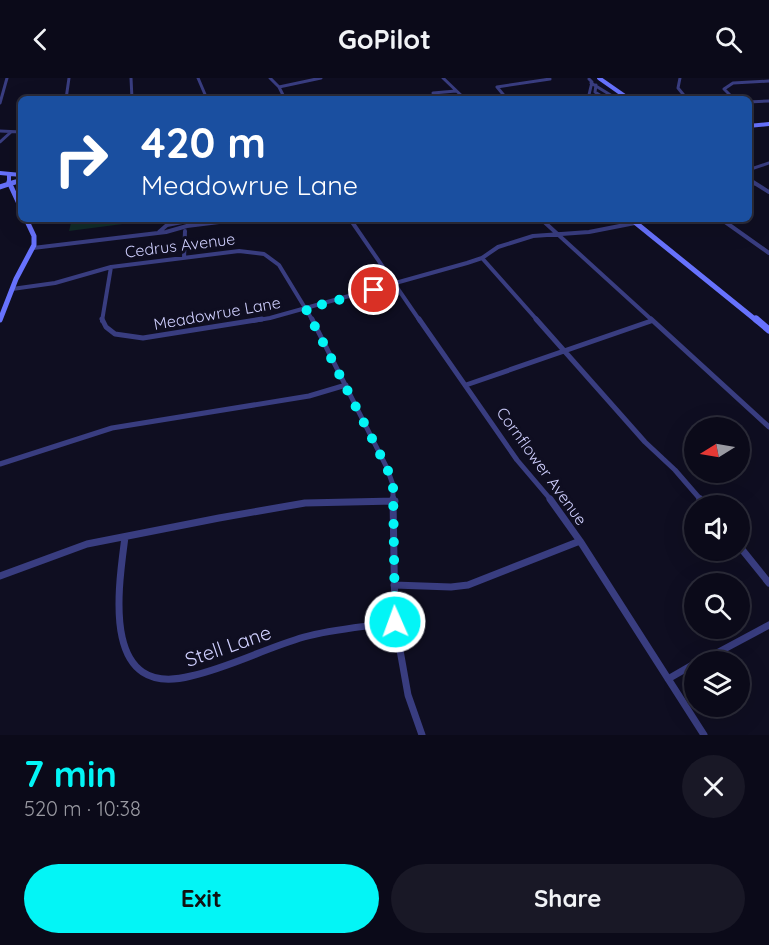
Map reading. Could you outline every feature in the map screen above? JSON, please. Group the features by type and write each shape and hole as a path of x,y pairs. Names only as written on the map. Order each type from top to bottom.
{"street":[{"path":"0,103 7,78"},
{"path":"66,96 69,78"},
{"path":"131,78 132,96"},
{"path":"198,78 206,96"},
{"path":"270,78 279,87 284,96"},
{"path":"279,87 321,78"},
{"path":"443,78 462,96"},
{"path":"589,80 597,78 624,96"},
{"path":"504,96 497,87 550,79"},
{"path":"678,79 678,88 685,96"},
{"path":"589,80 612,96"},
{"path":"588,96 589,80"},
{"path":"731,96 724,89 729,84 769,81"},
{"path":"596,85 595,92 601,96"},
{"path":"433,93 456,91"},
{"path":"752,102 769,101"},
{"path":"752,126 769,124"},
{"path":"0,131 18,132"},
{"path":"0,142 11,132"},
{"path":"752,169 769,163"},
{"path":"0,173 18,175"},
{"path":"9,174 9,184 18,202"},
{"path":"0,187 18,181"},
{"path":"752,181 769,192"},
{"path":"0,320 12,289 33,248 34,236 27,222"},
{"path":"159,232 167,225 182,222"},
{"path":"33,248 224,222"},
{"name":"Cornflower Avenue","path":"352,222 518,460 555,505 580,541 704,735"},
{"path":"544,222 769,427"},
{"name":"Meadowrue Lane","path":"111,267 102,322 112,333 142,338 254,322 482,258 510,242 556,233 590,232 629,222"},
{"path":"634,222 769,330"},
{"path":"724,222 769,253"},
{"path":"184,258 186,231"},
{"name":"Cedrus Avenue","path":"12,289 55,283 111,267 239,251 264,254 279,265 306,309 346,385 387,468 393,485 395,622 408,695 422,735"},
{"path":"482,258 645,442 675,470 697,495"},
{"path":"466,385 651,321"},
{"path":"0,464 112,428 309,396 346,385"},
{"path":"0,576 87,544 305,502 395,501"},
{"name":"Stell Lane","path":"125,537 118,604 118,630 130,662 141,672 156,678 172,681 190,678 305,637 395,622"},
{"path":"394,585 451,587 468,585 580,541"},
{"path":"750,559 769,583"},
{"path":"721,651 769,625"},
{"path":"668,679 684,670"}],"green space":[{"path":"71,222 138,222 69,231"}],"route":[{"path":"374,290 306,309 387,468 393,485 395,622"}]}
